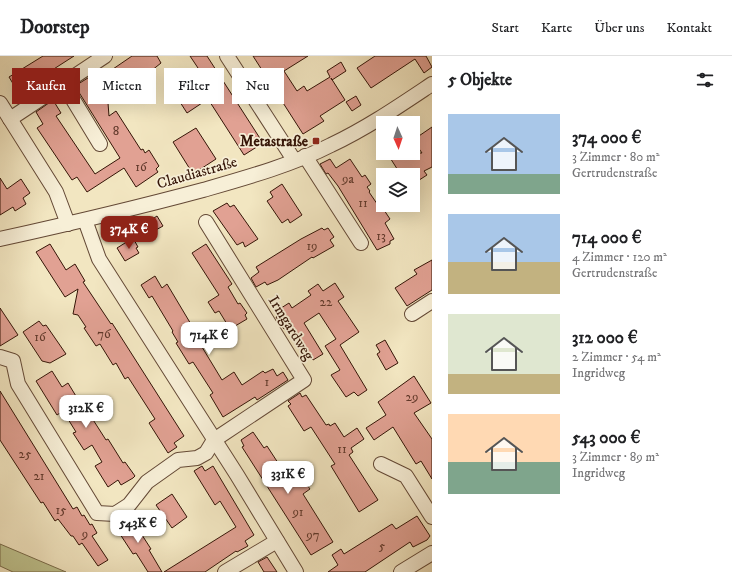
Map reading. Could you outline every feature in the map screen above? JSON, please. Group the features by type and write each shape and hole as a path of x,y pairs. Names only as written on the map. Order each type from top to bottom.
{"street":[{"path":"80,72 105,56"},
{"path":"227,56 361,244"},
{"name":"Claudiastraße","path":"0,239 84,220 236,180 299,158 330,146 372,124 432,84"},
{"path":"0,103 56,192 68,224"},
{"path":"10,119 32,104"},
{"path":"76,104 100,144"},
{"path":"84,220 99,259 296,572"},
{"name":"Irmgardweg","path":"206,222 304,380 214,440"},
{"path":"412,314 432,301"},
{"path":"0,357 13,361 18,384 97,513 115,514 129,505 147,482 178,460 197,458 206,453 214,440"},
{"path":"381,464 406,476 432,517"},
{"path":"225,572 277,541"},
{"path":"401,572 432,553"}],"green space":[{"path":"0,544 66,572 13,572 0,566"}],"building":[{"path":"43,56 74,56 55,68 24,68"},
{"path":"132,56 157,56 161,63 155,68 114,68"},
{"path":"190,56 207,56 215,68 198,68"},
{"path":"253,56 308,56 284,71 284,68 261,68"},
{"path":"375,56 426,56 432,67 424,73 415,59 371,88 357,68"},
{"path":"341,62 346,71 332,80 345,100 320,116 324,121 303,134 284,104 284,71 297,91 304,86 307,91 330,77 327,71"},
{"path":"12,75 12,82 9,77"},
{"path":"88,78 88,104 108,104 109,116 116,111 141,150 143,149 145,153 149,150 159,166 156,169 158,172 136,187 124,168 87,192 77,177 72,180 37,128 43,124 36,112 47,104 55,104 61,113 56,116 95,174 120,158 80,94 80,83"},
{"path":"224,82 232,95 232,104 238,104 263,143 244,155 211,104 224,104"},
{"path":"356,96 361,105 352,111 346,102"},
{"path":"181,104 200,104 187,113"},
{"path":"432,127 432,167 424,171 427,175 420,180 420,168 397,168 391,160 420,160 420,153 422,153 420,150 420,135"},
{"path":"196,128 216,159 193,174 173,142"},
{"path":"330,159 336,168 350,159 362,177 365,175 371,184 367,187 376,202 376,212 385,212 390,219 385,223 394,239 390,241 390,244 377,250 338,186 328,173 326,174 320,164"},
{"path":"0,178 7,189 21,179 30,193 23,198 26,204 15,211 13,207 0,215"},
{"path":"282,184 302,215 290,223 288,219 282,223 267,201 273,197 270,192"},
{"path":"227,203 230,207 234,205 258,239 245,247 243,242 237,245 213,211"},
{"path":"157,216 163,226 154,231 148,222"},
{"path":"322,228 324,230 328,228 334,237 330,240 334,246 313,258 312,257 278,280 267,285 265,282 256,287 251,278 259,272 256,267 301,239"},
{"path":"133,238 138,247 136,248 139,253 125,261 117,248"},
{"path":"50,244 66,270 75,264 85,281 83,282 111,324 112,323 184,436 174,443 177,447 168,453 149,423 155,419 128,377 125,379 116,363 113,365 100,344 96,346 84,328 86,327 78,315 73,314 78,289 65,297 36,252"},
{"path":"206,244 232,284 228,287 238,304 240,303 247,313 245,315 247,319 230,329 219,311 215,313 208,302 219,295 192,253"},
{"path":"432,260 432,290 407,306 395,288 417,274 414,270"},
{"path":"155,276 162,288 167,284 204,346 202,347 222,380 234,372 242,385 263,371 265,373 273,369 277,376 283,372 288,380 257,400 255,397 223,417 210,395 213,393 193,362 189,364 176,343 178,342 172,332 173,331 152,296 149,298 141,285"},
{"path":"335,283 344,297 338,301 359,332 340,345 367,390 358,396 354,392 346,397 331,375 340,370 325,346 336,339 319,313 304,323 323,354 313,360 310,356 305,359 300,349 304,347 294,329 291,330 289,326 284,329 276,317 281,313 278,310 289,303 292,308 311,295 308,291 318,284 323,291"},
{"path":"0,308 18,335 0,346"},
{"path":"39,321 43,326 46,325 66,354 50,363 42,361 23,332"},
{"path":"385,340 398,363 386,370 377,354 380,352 376,345"},
{"path":"52,371 62,387 68,383 82,406 86,404 92,414 90,415 106,440 108,439 123,463 125,462 135,476 133,478 121,485 118,480 108,487 95,466 102,462 92,445 84,450 73,433 76,432 63,411 57,415 36,381"},
{"path":"414,376 431,403 414,413 432,439 432,479 421,461 416,464 393,427 374,440 366,428 386,415 378,402"},
{"path":"0,391 73,509 77,507 82,516 84,515 90,525 92,524 97,533 92,536 108,560 98,566 82,543 79,545 58,519 55,521 43,502 41,503 0,440"},
{"path":"300,393 302,397 306,395 326,425 329,424 330,426 335,423 344,437 357,428 364,439 351,448 353,452 349,455 378,500 359,512 331,466 335,464 311,427 304,431 288,406 291,404 288,401"},
{"path":"253,432 264,448 267,446 282,469 290,464 300,480 302,478 310,489 303,494 333,542 311,555 242,447 244,446 241,440"},
{"path":"202,466 205,471 213,466 254,535 245,541 248,546 237,552 236,551 205,572 164,572 236,527 220,501 215,505 194,471"},
{"path":"172,494 187,517 172,528 156,505"},
{"path":"133,513 137,519 133,521 151,549 149,550 162,572 148,572 136,553 133,554 118,531 125,526 121,520"},
{"path":"417,516 430,536 427,540 413,547 410,542 365,572 328,572 338,565 332,555 341,549 344,554 392,524 396,529"},
{"path":"267,557 277,572 264,572 258,562"}],"place":[{"name":"Metastraße","path":"316,141"}]}
